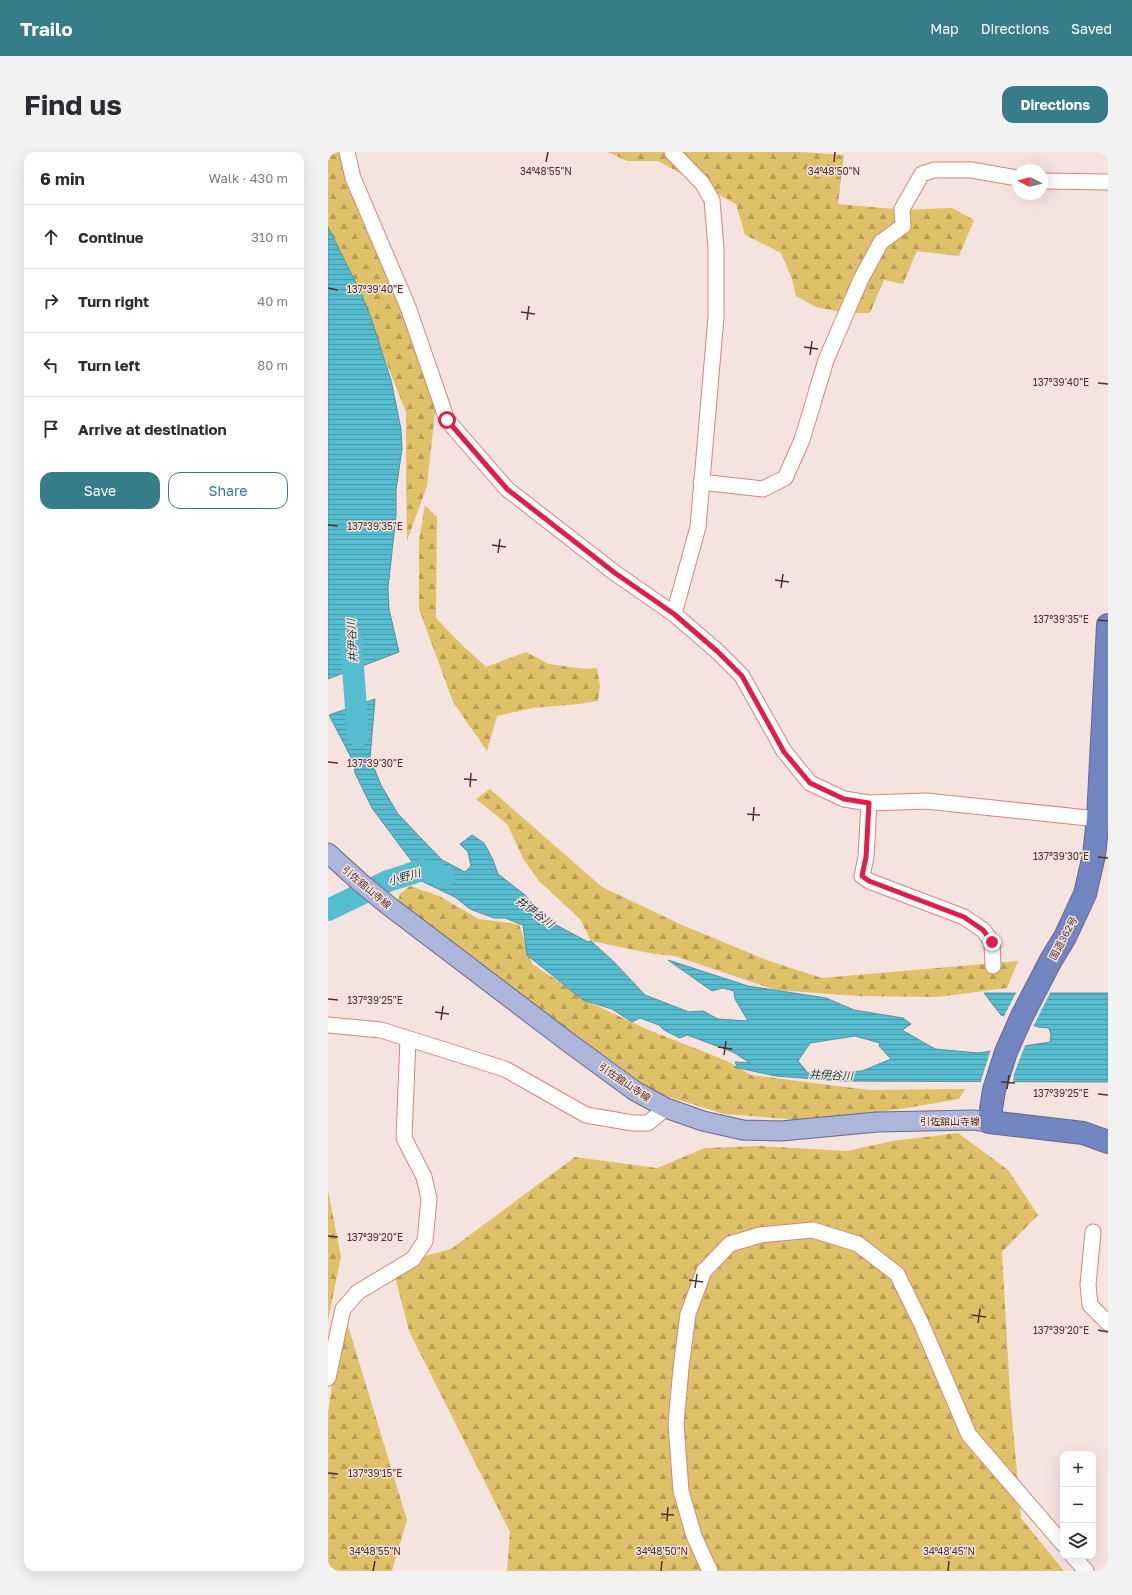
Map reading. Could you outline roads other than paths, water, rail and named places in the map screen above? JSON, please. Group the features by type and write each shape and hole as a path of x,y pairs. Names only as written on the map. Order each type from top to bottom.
{"highway":[{"name":"国道362号","path":"990,1112 996,1081 1006,1052 1022,1016 1065,937 1085,894 1103,819 1108,625"},
{"path":"990,1112 1083,1133 1108,1142"}],"main road":[{"name":"引佐舘山寺線","path":"328,852 361,883 389,906 568,1042 635,1091 666,1108 702,1121 743,1130 781,1131 877,1122 973,1120 990,1112"}],"street":[{"path":"347,152 353,178 408,307 447,420 507,489 615,573 674,614 717,651 742,676 784,752 810,783 844,799 869,803 926,801 1103,819"},
{"path":"672,152 702,183 712,200 716,248 716,317 698,527 674,614"},
{"path":"701,482 763,489 785,478 802,440 826,360 861,279 881,242 903,226 902,209 922,174 934,170 971,170 1012,177"},
{"path":"1048,181 1108,182"},
{"path":"869,803 866,857 862,876 869,881 964,917 983,930 992,942 993,966"},
{"path":"328,1025 381,1030 505,1069 586,1115 634,1123 648,1123 666,1108"},
{"path":"328,1378 343,1309 358,1292 414,1259 425,1241 429,1199 424,1177 404,1138 408,1039"},
{"path":"710,1571 694,1536 681,1491 676,1424 688,1314 704,1271 730,1244 760,1235 813,1230 858,1244 897,1274 922,1325 969,1435 1060,1541"},
{"path":"1093,1232 1088,1285 1090,1305 1108,1323"},
{"path":"1076,1559 1086,1571"}],"water":[{"path":"328,227 361,293 371,318 391,380 401,429 402,449 396,490 396,515 388,588 389,609 399,652 328,679"},
{"path":"375,699 370,758 381,785 398,814 442,860 465,872 471,866 468,852 460,844 472,835 484,843 493,860 498,874 525,895 545,919 588,942 591,941 614,962 645,995 689,1012 703,1011 718,1019 748,1021 735,999 734,991 723,988 712,991 668,960 748,986 826,998 854,1010 903,1018 911,1024 902,1030 935,1049 978,1053 1050,1042 1051,1035 1049,1028 1038,1027 1001,1015 984,993 1108,993 1108,1082 842,1081 776,1076 734,1067 737,1066 735,1062 750,1063 733,1052 687,1035 680,1038 664,1030 659,1025 640,1018 632,1022 612,1009 583,1000 527,955 523,925 505,918 494,918 470,909 455,897 415,878 416,867 372,808 355,773 354,763 329,715","holes":["855,1036 880,1043 879,1046 891,1059 862,1071 812,1074 808,1073 798,1061 810,1043"]}],"waterway":[{"name":"井伊谷川","path":"351,640 358,735"},
{"name":"小野川","path":"328,910 388,881 422,870 444,876"}]}
